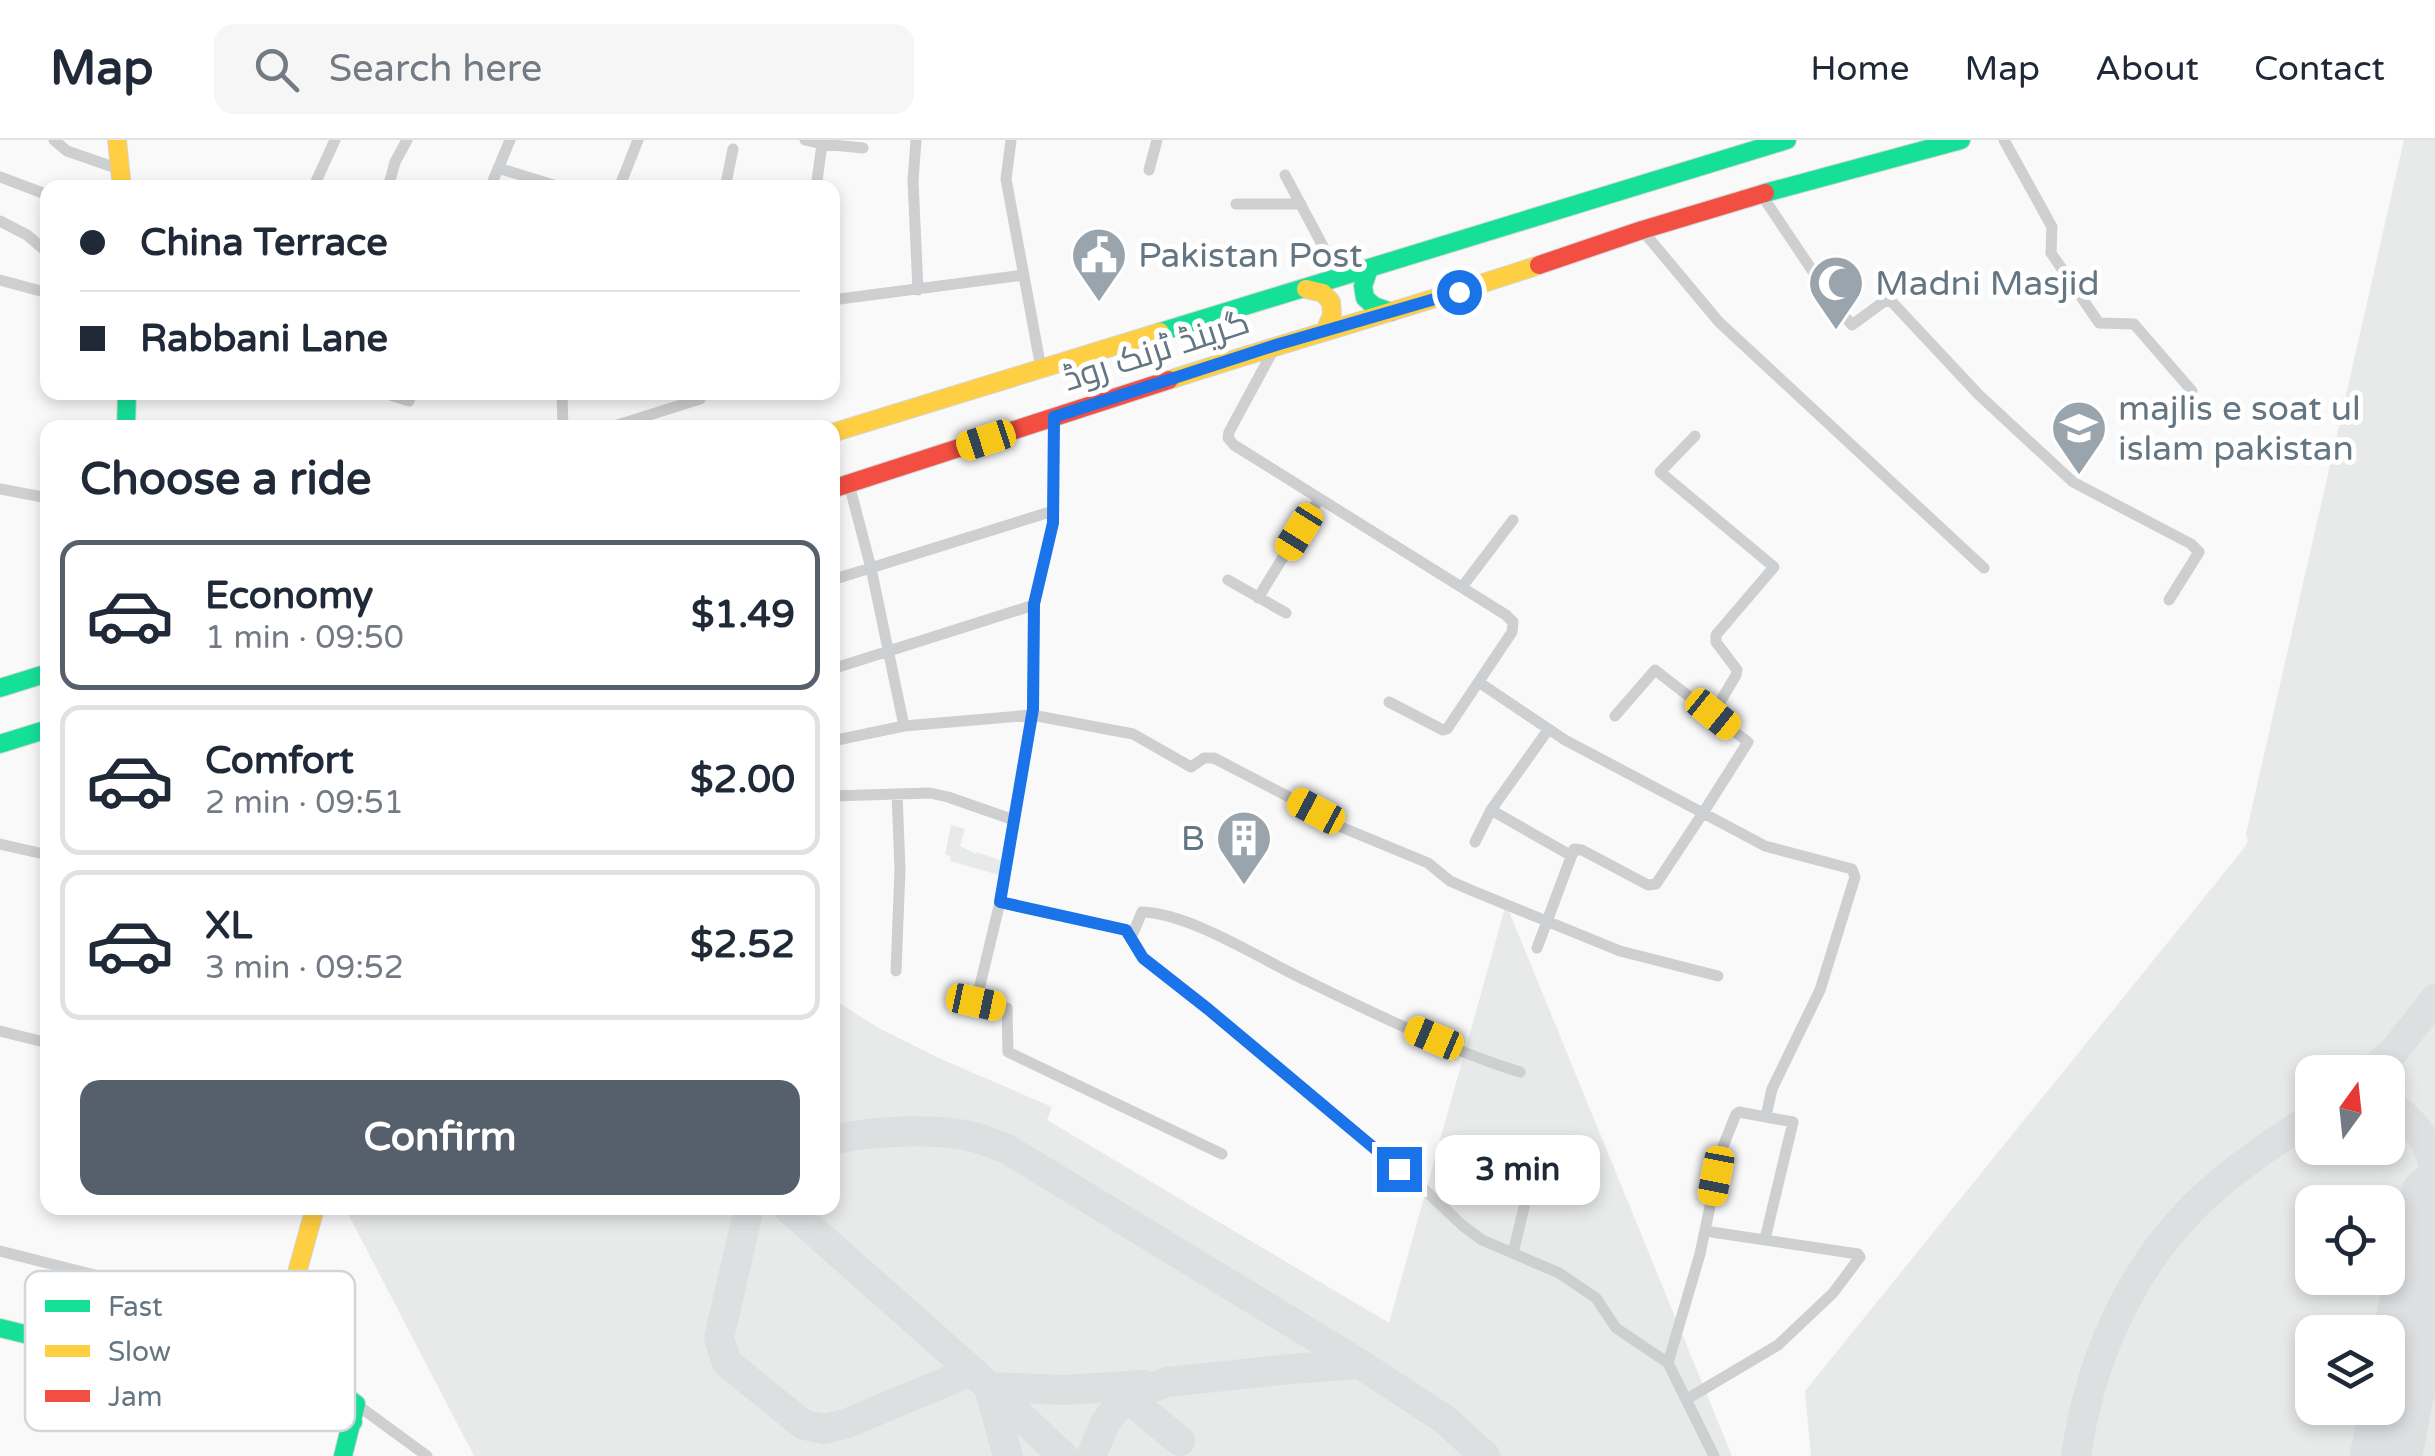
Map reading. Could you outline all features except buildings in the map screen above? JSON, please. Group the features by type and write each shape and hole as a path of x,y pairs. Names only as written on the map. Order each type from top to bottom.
{"main road":[{"path":"117,140 121,178"},
{"name":"گرینڈ ٹرنک روڈ","path":"840,430 1787,140"},
{"name":"گرینڈ ٹرنک روڈ","path":"840,486 1276,345 1478,286 1642,230 1961,140"},
{"path":"1369,268 1362,285 1366,300 1373,307 1392,312"},
{"path":"1304,289 1318,290 1331,300 1334,308 1325,331"},
{"path":"0,688 40,676"},
{"path":"0,744 40,732"},
{"path":"297,1271 313,1215"},
{"path":"0,1328 25,1333"},
{"path":"342,1456 349,1431"}],"street":[{"path":"54,140 121,178"},
{"path":"317,180 335,140"},
{"path":"390,180 407,140"},
{"path":"493,180 510,140"},
{"path":"622,180 638,140"},
{"path":"805,140 863,148"},
{"path":"916,140 913,181 918,290"},
{"path":"1011,140 1006,178 1041,368"},
{"path":"1149,170 1157,140"},
{"path":"2004,140 2052,227 2051,253 2099,323 2134,324 2192,391"},
{"path":"817,180 822,144"},
{"path":"726,180 733,149"},
{"path":"498,168 537,180"},
{"path":"1285,175 1340,278"},
{"path":"0,178 40,193"},
{"path":"1761,194 1852,324 1886,300 1892,302 1979,395 2073,482 2199,552 2169,600"},
{"path":"1236,204 1301,204"},
{"path":"0,221 40,247"},
{"path":"1642,230 1719,322 1984,568"},
{"path":"840,299 1024,275"},
{"path":"0,280 40,291"},
{"path":"1276,345 1228,432 1234,446 1513,622 1512,632 1446,729 1389,702"},
{"path":"633,420 697,400"},
{"path":"1054,417 1053,523 1034,604 1032,715 1000,902 976,1002 1007,1008 1008,1052 1222,1154"},
{"path":"1695,436 1660,472 1774,567 1716,635 1716,642 1736,675 1713,714"},
{"path":"840,486 871,568 904,726"},
{"path":"0,489 40,496"},
{"path":"1258,598 1319,499"},
{"path":"840,578 1053,511"},
{"path":"1462,587 1513,520"},
{"path":"1228,580 1286,613"},
{"path":"840,667 1034,604"},
{"path":"1537,948 1574,849 1648,885 1656,884 1748,742 1656,670 1616,716"},
{"path":"1480,683 1548,730 1765,846 1849,867 1855,874 1820,990 1772,1089 1766,1116"},
{"path":"840,738 904,726 1032,715 1134,734 1191,766 1204,758 1214,758 1341,827 1428,863 1450,881 1620,951 1718,976"},
{"path":"1475,842 1490,810 1548,730"},
{"path":"896,971 900,869 897,794"},
{"path":"840,796 930,794 1014,820"},
{"path":"1490,810 1570,855"},
{"path":"0,844 40,853"},
{"path":"1000,902 1126,930 1143,958 1462,1225 1482,1240 1558,1273 1596,1298 1616,1328 1668,1363 1714,1456"},
{"path":"1131,938 1142,912 1192,923 1372,1012 1520,1072"},
{"path":"0,1031 40,1042"},
{"path":"1668,1363 1722,1149 1736,1114 1793,1122 1766,1239"},
{"path":"1513,1254 1532,1174"},
{"path":"1686,1399 1778,1344 1833,1292 1860,1257 1704,1231"},
{"path":"0,1251 79,1271"},
{"path":"355,1414 427,1456"}],"shaded area":[{"path":"2404,140 2435,140 2435,1456 1811,1456 1805,1391 2248,841 2246,834"},
{"path":"951,825 965,829 960,846 1002,861 999,875 950,861 951,857 945,854"},
{"path":"1506,904 1732,1456 474,1456 349,1215 840,1215 840,1003 941,1059 1052,1107 1047,1120 1389,1323"}],"taxiway":[{"path":"2389,1055 2435,999"},
{"path":"2405,1116 2430,1153 2435,1175"},
{"path":"2076,1456 2083,1417 2106,1342 2142,1273 2190,1211 2253,1157 2295,1129"},
{"path":"840,1139 943,1132 1007,1149 1360,1364 1444,1419 1485,1456"},
{"path":"747,1215 719,1338 727,1363 804,1425 825,1429 845,1424 972,1371"},
{"path":"796,1215 1063,1456"},
{"path":"1091,1456 1105,1423 1126,1397 1167,1382 1360,1364"},
{"path":"1008,1456 989,1387 1065,1390 1144,1385"},
{"path":"1126,1397 1180,1441"}],"runway":[{"path":"2386,1456 2435,1200"}],"traffic: fast":[{"path":"1160,332 1787,140"},
{"path":"1765,193 1961,140"},
{"path":"1369,269 1363,286 1365,298 1391,312"},
{"path":"126,420 127,400"},
{"path":"0,688 40,676"},
{"path":"0,744 40,732"},
{"path":"0,1328 25,1334"},
{"path":"355,1403 355,1408"},
{"path":"343,1456 349,1431"}],"traffic: slow":[{"path":"117,140 121,180"},
{"path":"1169,380 1539,265"},
{"path":"1306,289 1323,293 1331,302 1332,315 1325,331"},
{"path":"840,431 1160,332"},
{"path":"297,1271 313,1215"}],"traffic: jam":[{"path":"1539,265 1765,193"},
{"path":"840,486 1169,380"}],"place":[{"name":"Pakistan Post","path":"1099,304"},
{"name":"Madni Masjid","path":"1836,332"},
{"name":"majlis e soat ul islam pakistan","path":"2079,477"},
{"name":"B","path":"1244,887"}],"route":[{"path":"1399,1169 1143,958 1126,930 1000,902 1033,709 1034,604 1053,523 1054,417 1276,345 1459,292"}]}
